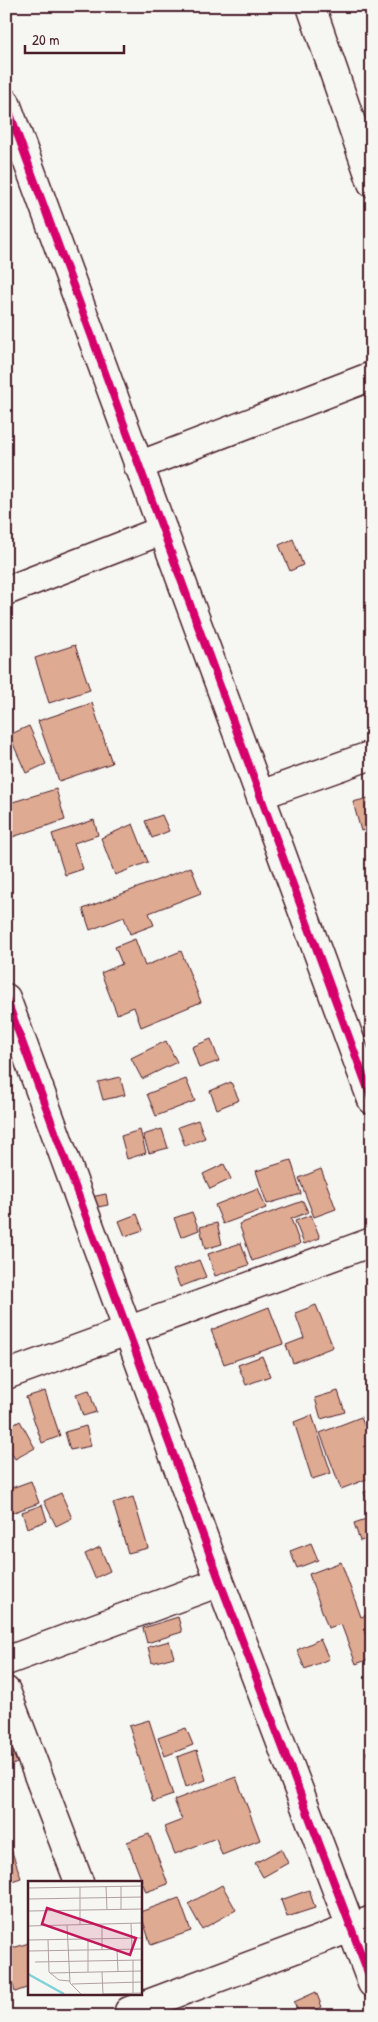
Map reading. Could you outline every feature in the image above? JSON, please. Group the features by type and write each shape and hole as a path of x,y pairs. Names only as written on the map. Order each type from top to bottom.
{"street":[{"path":"311,6 372,183"},
{"path":"6,103 372,1100"},
{"path":"138,466 372,376"},
{"path":"6,591 164,530"},
{"path":"260,795 372,755"},
{"path":"6,998 16,1052 128,1330 220,1582 362,1924 372,1983"},
{"path":"6,1374 372,1242"},
{"path":"6,1661 220,1582"},
{"path":"6,1691 12,1725 79,1881"},
{"path":"127,2007 362,1924"}],"building":[{"path":"293,539 303,565 290,571 279,545"},
{"path":"75,645 90,690 49,703 35,658"},
{"path":"92,703 112,763 59,781 38,721"},
{"path":"29,726 46,764 26,773 9,735"},
{"path":"56,789 65,820 6,839 6,804"},
{"path":"372,797 372,828 361,831 353,802"},
{"path":"162,815 169,831 152,838 145,821"},
{"path":"94,820 98,835 74,843 83,869 65,875 52,834"},
{"path":"133,824 148,862 115,875 101,838"},
{"path":"191,867 201,893 149,913 154,925 130,934 124,917 90,930 83,909"},
{"path":"135,939 145,966 181,951 201,1002 141,1027 134,1007 117,1014 101,973 122,964 115,947"},
{"path":"211,1039 219,1061 199,1068 192,1047"},
{"path":"166,1041 177,1062 142,1079 131,1058"},
{"path":"120,1077 125,1095 103,1100 98,1082"},
{"path":"186,1079 195,1101 156,1116 147,1094"},
{"path":"231,1082 239,1100 217,1109 210,1091"},
{"path":"198,1120 205,1138 185,1146 178,1127"},
{"path":"162,1129 168,1148 149,1153 143,1135"},
{"path":"140,1130 146,1153 127,1159 121,1136"},
{"path":"291,1160 301,1194 267,1204 256,1171"},
{"path":"224,1164 231,1179 210,1189 203,1174"},
{"path":"321,1169 336,1209 314,1217 299,1178"},
{"path":"258,1188 266,1208 223,1224 215,1205"},
{"path":"106,1194 108,1205 83,1210 81,1199"},
{"path":"303,1201 308,1212 291,1219 300,1244 252,1261 239,1224"},
{"path":"192,1212 199,1230 181,1237 174,1218"},
{"path":"137,1214 143,1230 125,1236 119,1221"},
{"path":"311,1215 320,1238 304,1244 295,1221"},
{"path":"217,1223 222,1244 205,1249 200,1227"},
{"path":"241,1243 249,1265 215,1276 208,1254"},
{"path":"199,1260 206,1277 180,1287 173,1270"},
{"path":"316,1305 333,1347 293,1363 286,1345 304,1338 295,1313"},
{"path":"269,1307 283,1344 224,1364 211,1330"},
{"path":"262,1356 270,1376 246,1385 238,1365"},
{"path":"89,1390 96,1412 83,1416 76,1394"},
{"path":"45,1391 60,1436 42,1443 26,1397"},
{"path":"338,1391 345,1412 321,1419 315,1398"},
{"path":"372,1409 372,1425 367,1411"},
{"path":"312,1415 331,1473 312,1479 294,1422"},
{"path":"361,1417 372,1447 372,1477 341,1489 320,1433"},
{"path":"20,1421 35,1448 15,1459 6,1443 6,1429"},
{"path":"86,1426 91,1446 70,1450 65,1432"},
{"path":"31,1481 39,1503 6,1515 6,1490"},
{"path":"372,1489 372,1510 370,1510 364,1492"},
{"path":"61,1493 72,1518 56,1526 44,1501"},
{"path":"133,1497 148,1548 128,1553 113,1503"},
{"path":"42,1505 47,1521 27,1528 22,1512"},
{"path":"372,1517 372,1538 360,1541 354,1523"},
{"path":"311,1543 318,1560 297,1568 290,1551"},
{"path":"100,1547 110,1571 95,1578 85,1554"},
{"path":"341,1562 361,1617 372,1613 372,1628 364,1630 372,1651 372,1658 356,1664 341,1624 328,1628 309,1574"},
{"path":"178,1617 182,1632 147,1643 143,1628"},
{"path":"320,1639 329,1659 305,1669 297,1650"},
{"path":"169,1641 174,1657 152,1663 148,1647"},
{"path":"149,1720 173,1795 153,1802 129,1726"},
{"path":"186,1728 193,1745 165,1756 158,1738"},
{"path":"6,1736 17,1763 6,1768"},
{"path":"197,1750 206,1780 186,1787 177,1757"},
{"path":"372,1750 372,1768 366,1752"},
{"path":"236,1777 260,1840 222,1855 216,1838 175,1854 164,1827 182,1820 174,1800"},
{"path":"149,1834 168,1884 146,1892 127,1842"},
{"path":"10,1846 21,1878 6,1883 6,1847"},
{"path":"281,1849 288,1863 263,1877 255,1863"},
{"path":"222,1885 236,1910 202,1929 188,1904"},
{"path":"309,1890 315,1908 287,1917 281,1900"},
{"path":"179,1898 191,1931 151,1945 141,1912"},
{"path":"28,1943 28,1987 15,1992 6,1963 6,1950"},
{"path":"316,1992 322,2007 300,2016 294,2002"}],"cycle path":[{"path":"6,103 372,1100"},
{"path":"6,998 220,1582 372,1983"}]}
